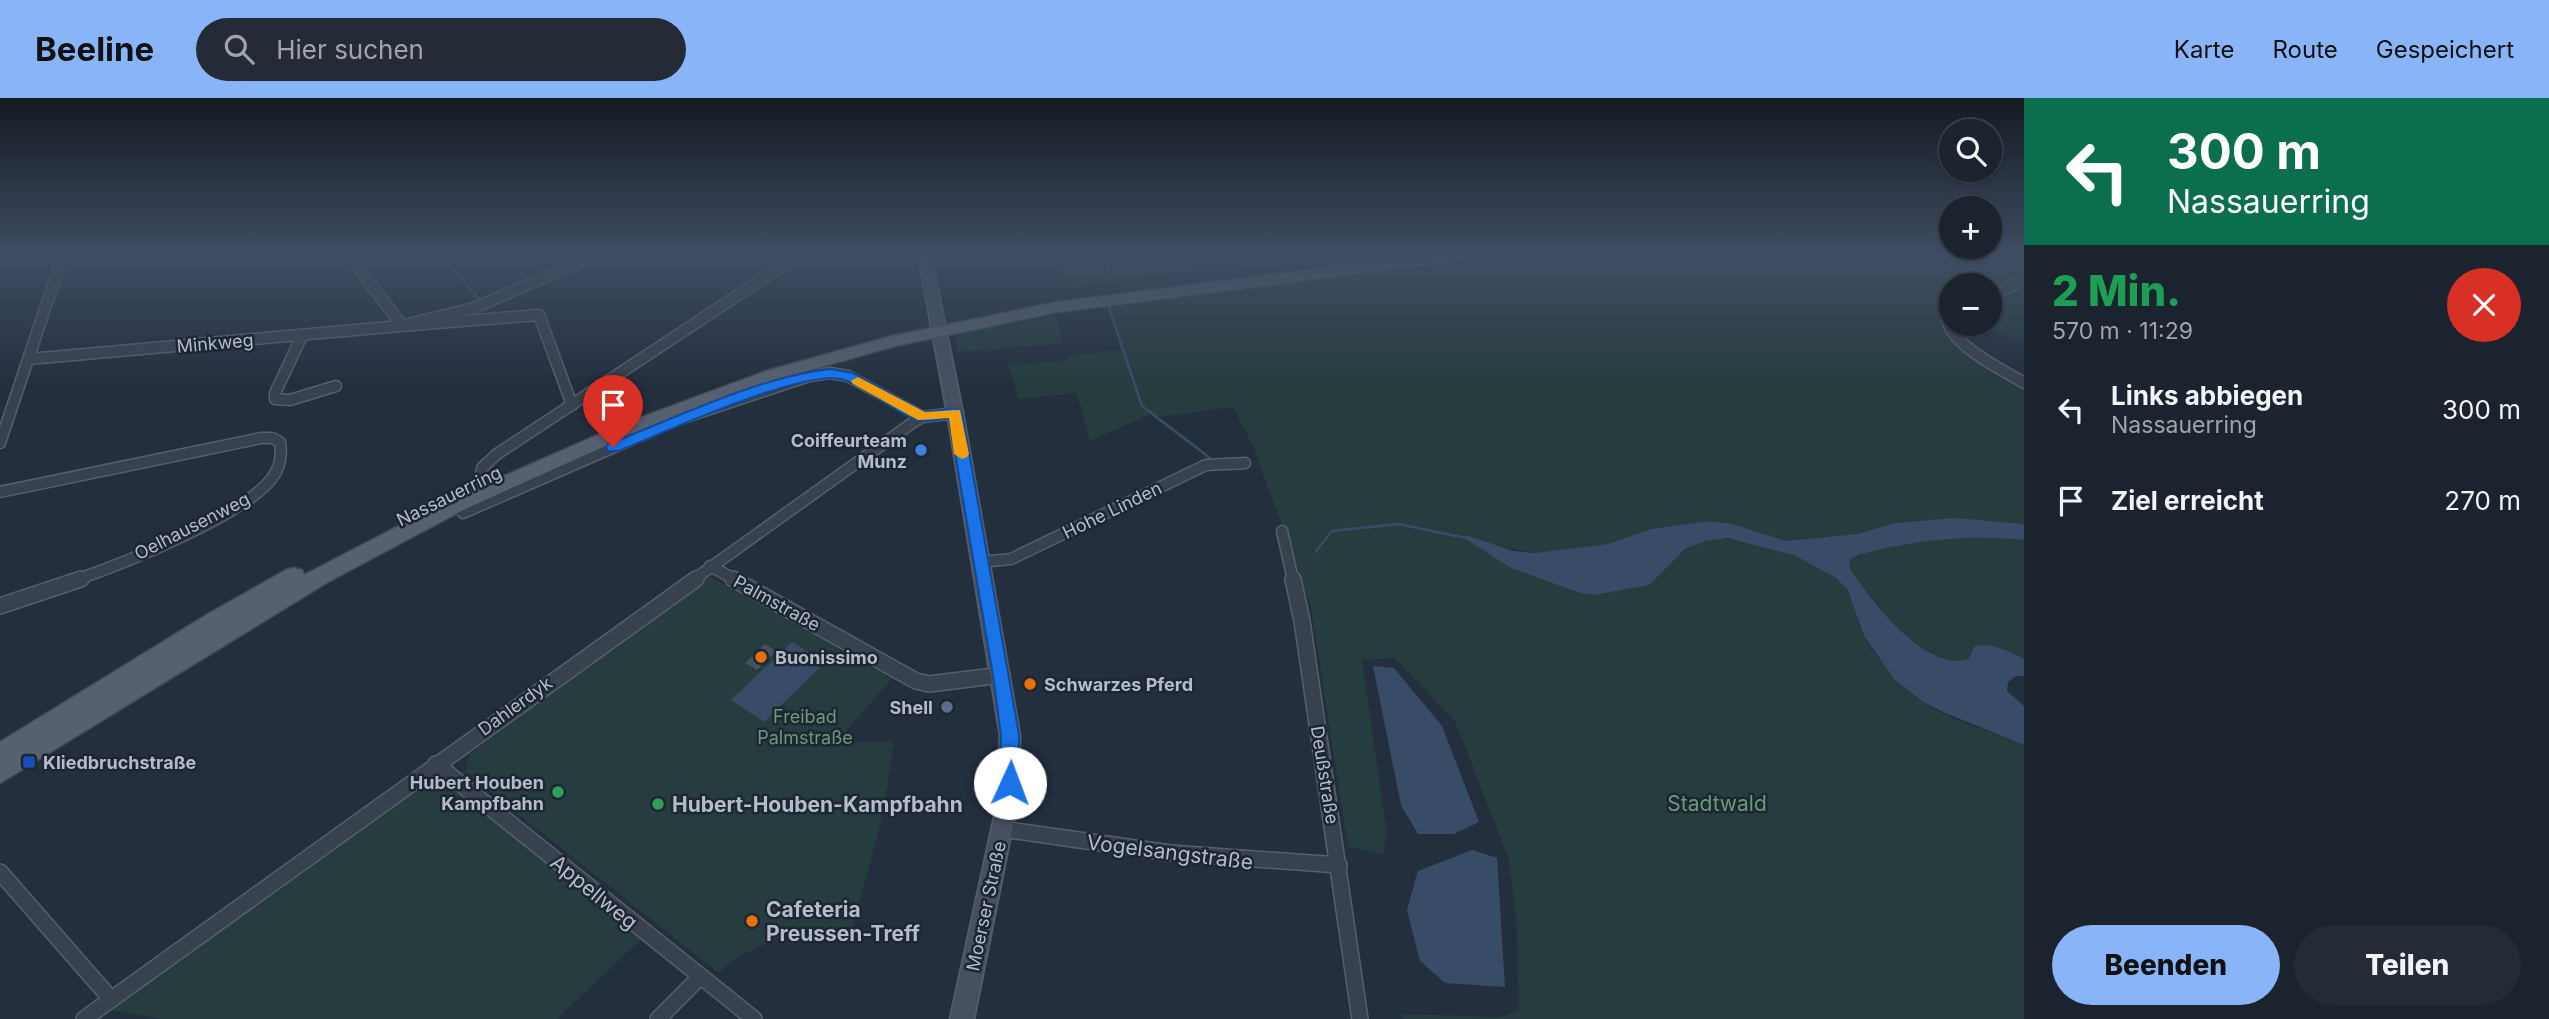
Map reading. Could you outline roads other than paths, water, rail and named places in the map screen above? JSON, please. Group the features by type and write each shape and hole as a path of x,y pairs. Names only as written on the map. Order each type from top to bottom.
{"main road":[{"name":"Moerser Straße","path":"932,298 1002,675 1010,735 1011,767 1002,829 962,1019"},
{"path":"937,325 1067,298"},
{"path":"937,325 1113,298"},
{"name":"Nassauerring","path":"0,755 216,620 377,531 480,480 622,417 695,391 827,348 937,325"},
{"name":"Nassauerring","path":"0,772 320,576 625,430 701,400 937,325"}],"street":[{"path":"0,443 49,298"},
{"path":"381,298 398,320 398,326"},
{"name":"Minkweg","path":"398,326 500,298"},
{"path":"480,480 482,468 497,454 735,298"},
{"name":"Minkweg","path":"29,359 539,315 572,405"},
{"path":"303,336 275,393 275,399 290,400 336,386"},
{"path":"1953,336 2024,383"},
{"name":"Nassauerring","path":"460,509 674,421 809,376 830,373 848,376 923,417"},
{"name":"Dahlerdyk","path":"84,1019 710,566 923,417 955,413"},
{"name":"Oelhausenweg","path":"0,492 261,438 272,438 280,442 282,456 278,470 268,484 251,498 205,523 70,583 0,606"},
{"name":"Hohe Linden","path":"981,562 1011,559 1206,466 1245,463"},
{"name":"Deußstraße","path":"1282,531 1302,621 1360,1019"},
{"name":"Palmstraße","path":"710,566 916,681 929,684 1002,675"},
{"name":"Appellweg","path":"436,764 754,1019"},
{"name":"Vogelsangstraße","path":"1002,829 1168,855 1296,865 1339,865"},
{"path":"0,872 111,999"},
{"path":"658,1019 700,977"}],"water":[{"path":"1956,518 2022,524 2024,540 1961,538 1899,545 1858,555 1850,560 1849,567 1900,630 1934,655 1952,660 1969,659 1974,647 1986,645 2024,659 2024,676 2016,676 2008,682 2007,691 2024,706 2024,745 1943,712 1922,701 1894,679 1864,636 1848,590 1836,578 1794,555 1728,538 1705,541 1685,549 1649,585 1593,595 1580,593 1509,567 1463,537 1469,536 1513,551 1535,553 1608,544 1651,529 1709,521 1732,524 1786,541 1857,534 1896,523"},
{"path":"792,642 825,662 764,722 731,700"},
{"path":"1373,666 1394,668 1442,726 1479,822 1454,834 1418,834 1401,805"},
{"path":"1472,850 1497,858 1505,987 1445,983 1420,961 1407,910 1418,871"}],"waterway":[{"path":"1109,308 1142,406 1210,458"},
{"path":"1316,551 1332,531 1398,524 1466,538"}],"place":[{"name":"Coiffeurteam Munz","path":"921,450"},
{"name":"Buonissimo","path":"761,657"},
{"name":"Schwarzes Pferd","path":"1030,684"},
{"name":"Shell","path":"947,707"},
{"name":"Kliedbruchstraße","path":"29,762"},
{"name":"Hubert Houben Kampfbahn","path":"558,792"},
{"name":"Hubert-Houben-Kampfbahn","path":"658,804"},
{"name":"Cafeteria Preussen-Treff","path":"752,921"}],"park label":[{"name":"Freibad Palmstraße","path":"805,726"},
{"name":"Stadtwald","path":"1717,803"}]}
